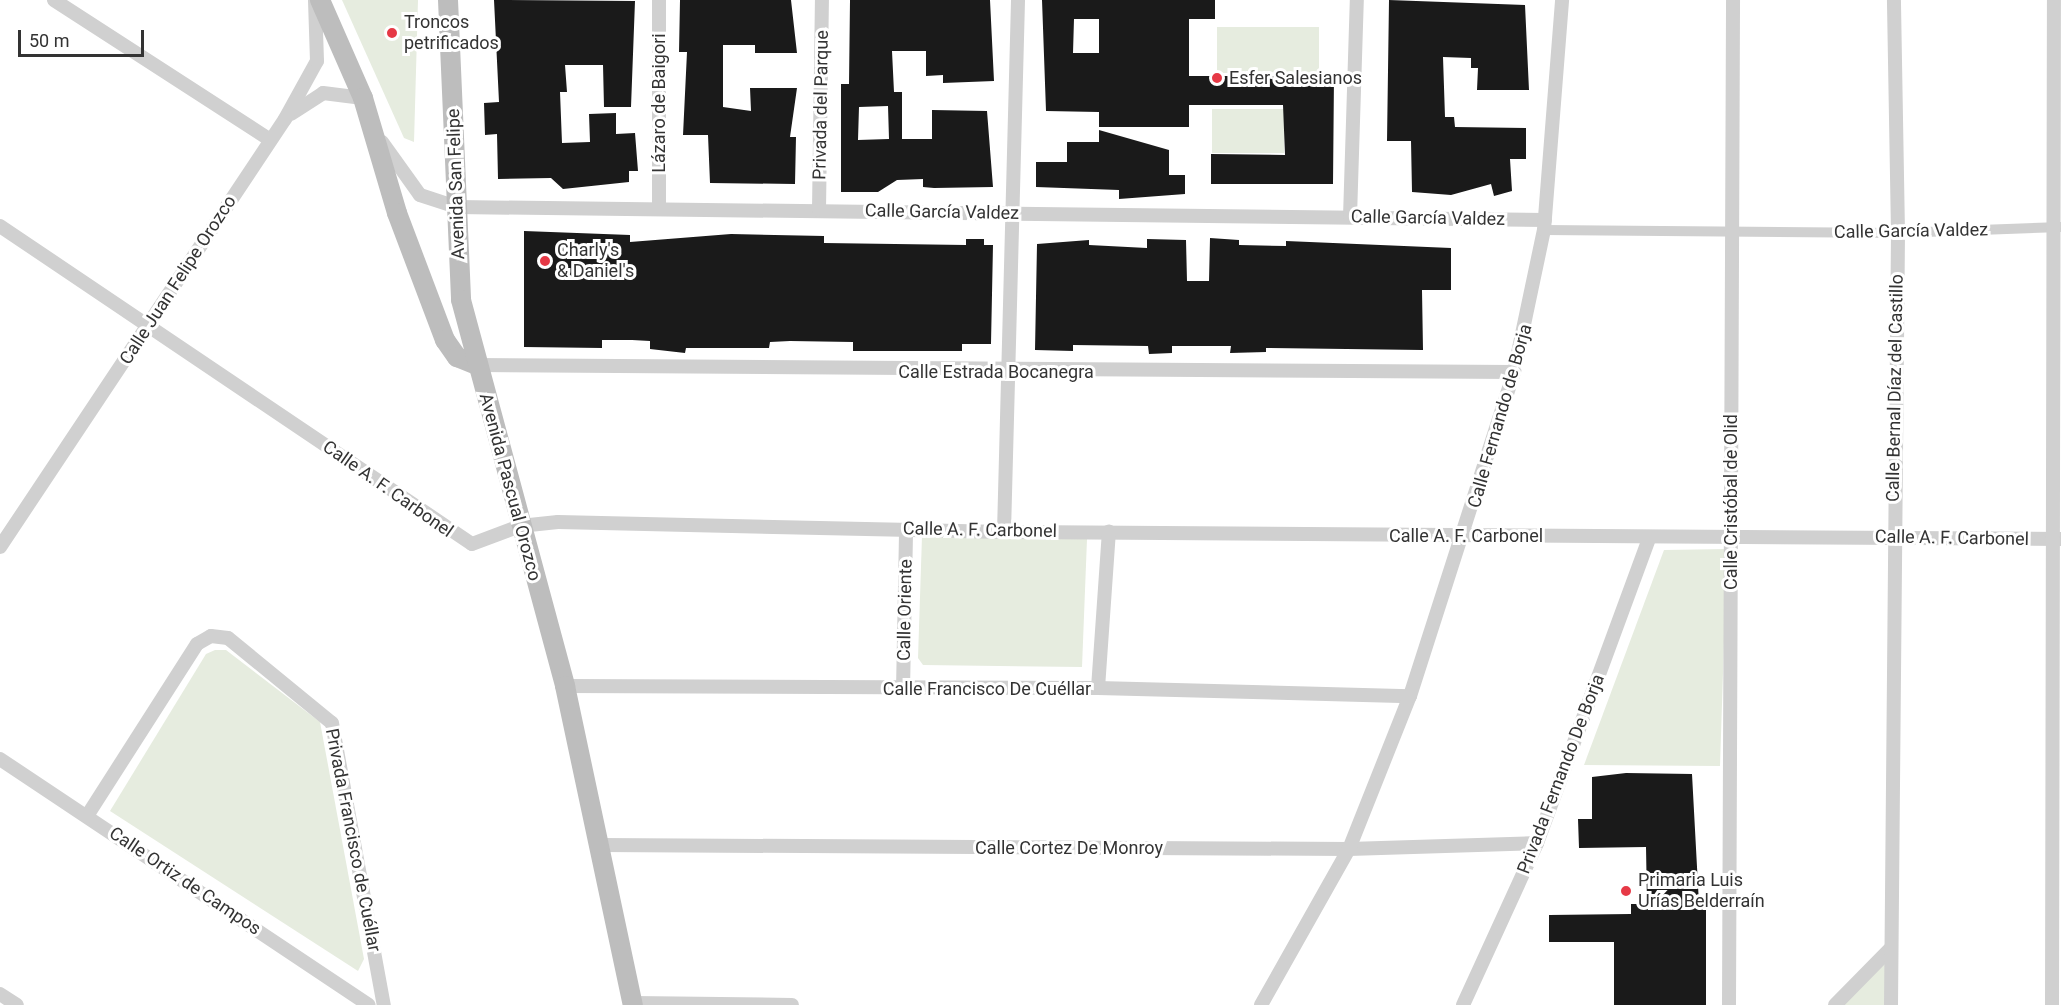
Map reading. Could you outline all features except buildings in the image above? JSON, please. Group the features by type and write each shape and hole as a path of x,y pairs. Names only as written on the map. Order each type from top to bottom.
{"main road":[{"path":"320,0 363,99 397,213 445,340 457,357 477,365"},
{"name":"Avenida San Felipe","path":"448,0 461,300 477,365"},
{"name":"Avenida Pascual Orozco","path":"477,365 565,686 601,845 633,1004"}],"street":[{"path":"54,0 270,140"},
{"name":"Calle Juan Felipe Orozco","path":"0,547 285,119 317,61 315,0"},
{"name":"Lázaro de Baigori","path":"659,0 659,206"},
{"name":"Privada del Parque","path":"819,210 822,0"},
{"path":"1004,532 1011,373 1018,0"},
{"path":"1350,217 1357,0"},
{"name":"Calle Fernando de Borja","path":"1261,1005 1349,849 1410,696 1465,536 1514,372 1544,225 1562,0"},
{"name":"Calle Cristóbal de Olid","path":"1729,1005 1731,538 1736,231 1733,0"},
{"name":"Calle Bernal Díaz del Castillo","path":"1890,1005 1891,537 1898,233 1894,0"},
{"path":"2052,1005 2058,227 2055,0"},
{"path":"285,119 323,93 363,99"},
{"name":"Calle García Valdez","path":"374,130 411,187 458,207 659,206 1350,217 1736,231 1898,233 2058,227"},
{"name":"Calle A. F. Carbonel","path":"2,232 149,325 459,539 479,543 520,526 558,522 1004,532 2056,539"},
{"name":"Calle Estrada Bocanegra","path":"477,365 1011,373 1514,372"},
{"name":"Calle Oriente","path":"903,690 906,529"},
{"path":"1098,688 1109,531"},
{"name":"Privada Fernando De Borja","path":"1466,1004 1537,843 1649,538"},
{"name":"Privada Francisco de Cuéllar","path":"87,816 197,644 211,636 228,638 332,723 384,1005"},
{"name":"Calle Francisco De Cuéllar","path":"565,686 903,690 1098,688 1410,696"},
{"name":"Calle Ortiz de Campos","path":"0,759 369,1005"},
{"name":"Calle Cortez De Monroy","path":"601,845 1349,849 1537,843"},
{"path":"1835,1005 1891,948"},
{"path":"0,994 16,1005"},
{"path":"633,1004 792,1005"}],"shaded area":[{"path":"342,0 418,0 414,142 404,138"},
{"path":"1217,27 1319,27 1319,73 1217,73"},
{"path":"1212,109 1284,109 1284,153 1212,153"},
{"path":"922,536 1087,539 1082,667 923,665 918,658"},
{"path":"1727,549 1720,766 1584,765 1664,550"},
{"path":"215,650 226,650 320,722 364,959 358,971 110,811 206,654"},
{"path":"1891,948 1891,1005 1835,1005"}],"place":[{"name":"Troncos petrificados","path":"392,33"},
{"name":"Esfer Salesianos","path":"1217,78"},
{"name":"Charly's & Daniel's","path":"545,261"},
{"name":"Primaria Luis Urías Belderraín","path":"1626,891"}]}
